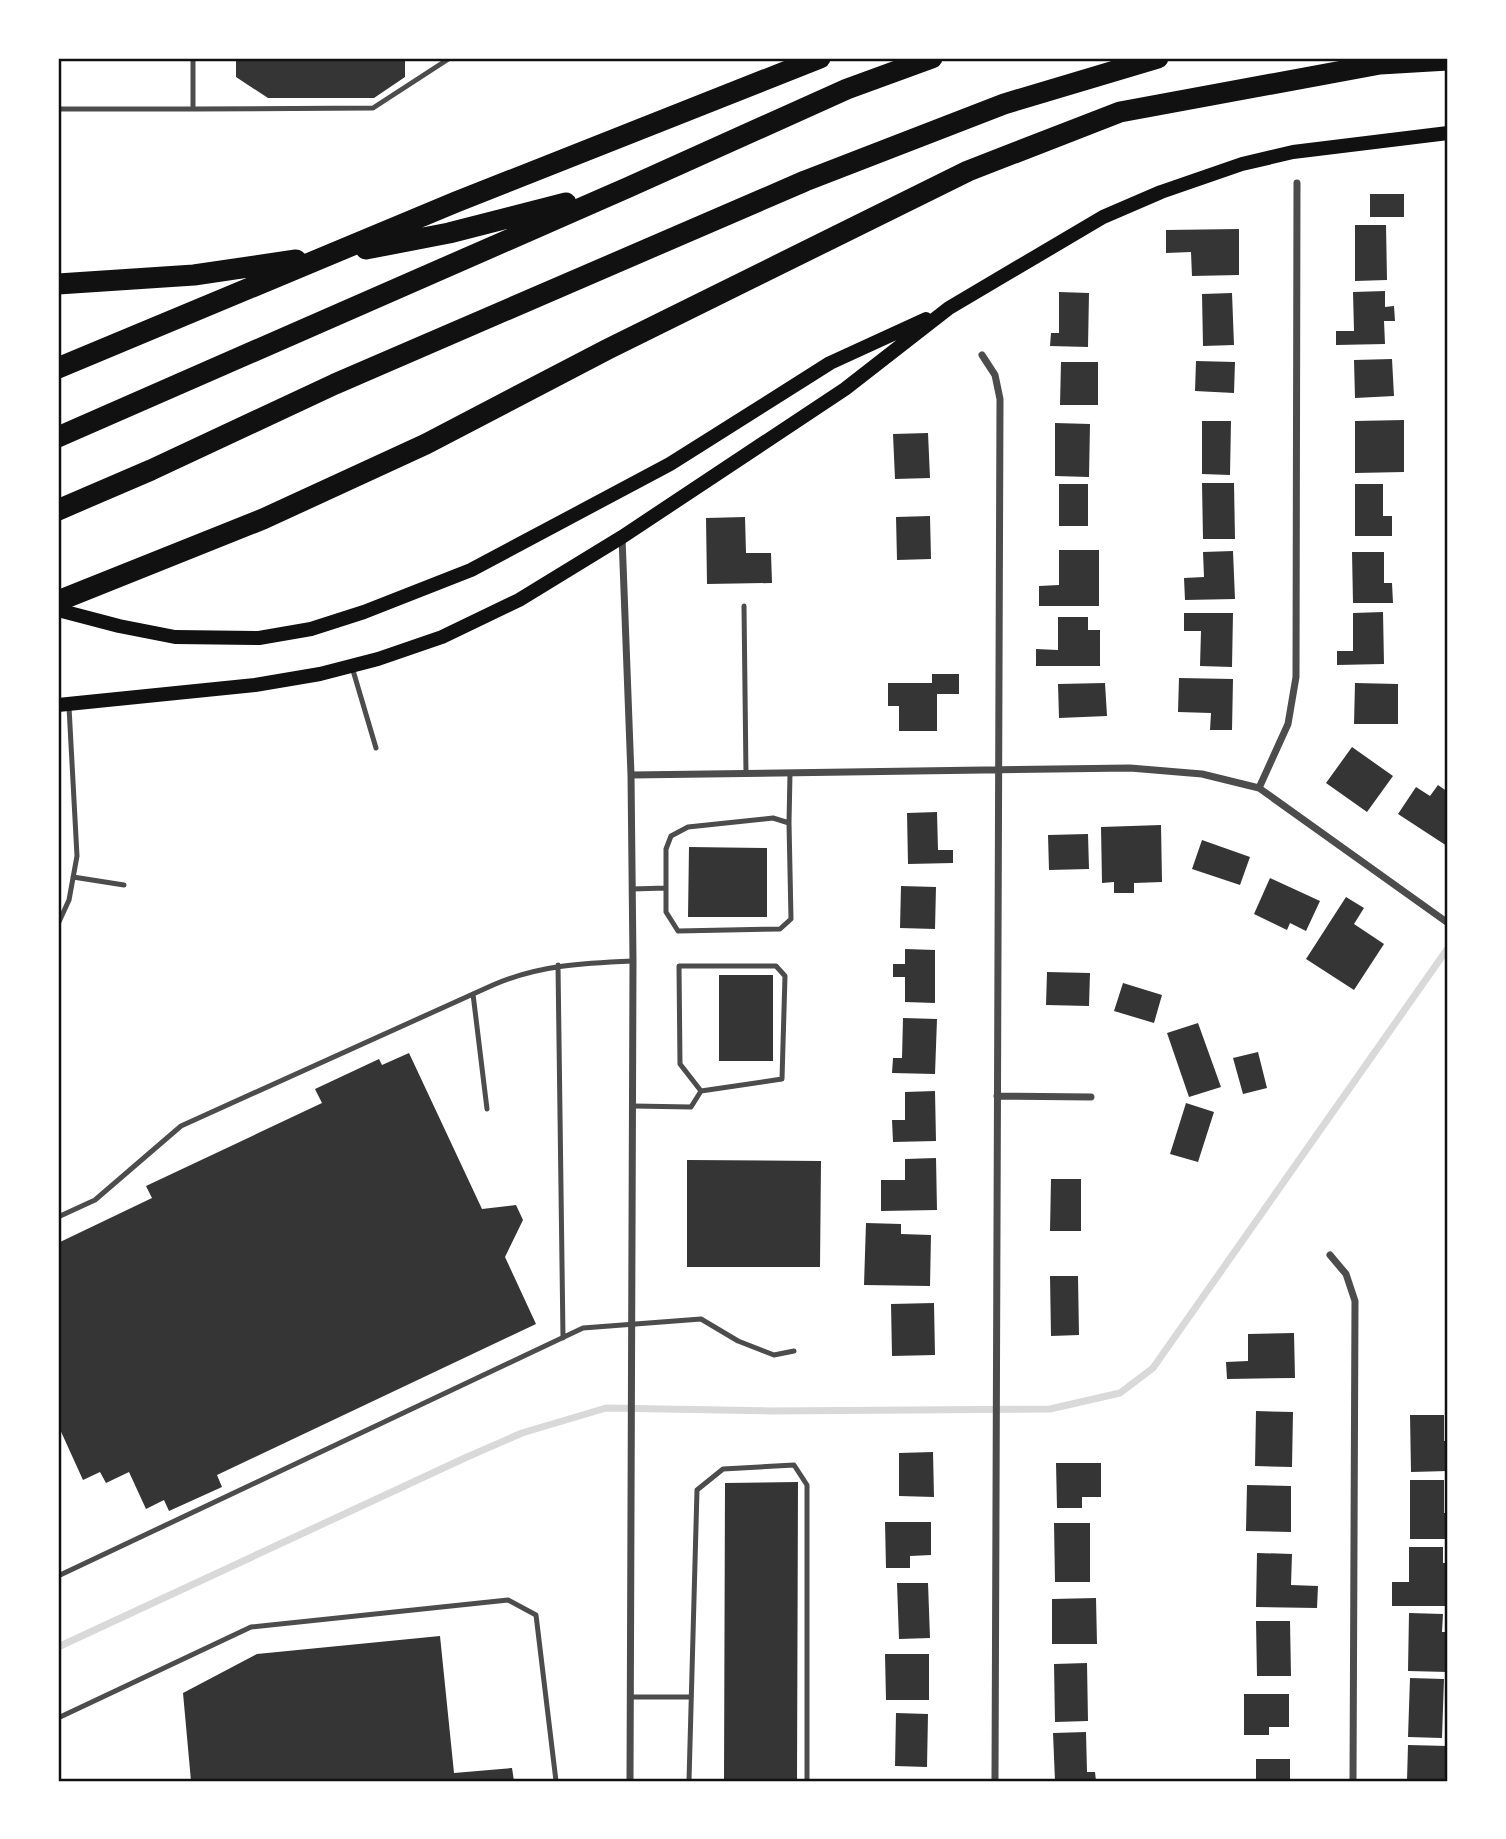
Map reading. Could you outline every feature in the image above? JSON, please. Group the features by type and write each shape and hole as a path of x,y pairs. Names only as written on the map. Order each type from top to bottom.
{"highway":[{"path":"58,368 456,202 820,58"},
{"path":"58,437 847,89 932,58"},
{"path":"58,510 360,373 805,181 1004,104 1158,58"},
{"path":"58,601 263,519 426,444 608,348 968,171 1120,112 1380,64 1448,60"},
{"path":"58,284 194,275 363,250 449,233 629,187"}],"main road":[{"path":"63,704 255,685 320,674 453,632 519,600 622,537 845,389 949,308 1103,217 1161,192 1242,164 1293,152 1448,133"},
{"path":"58,610 175,637 258,638 312,629 364,612 471,570 670,464 830,363 949,308"}],"street":[{"path":"1259,788 1288,724 1296,677 1297,183"},
{"path":"982,355 995,375 1000,398 995,1781"},
{"path":"622,537 631,775 633,961 630,1781"},
{"path":"631,775 1130,768 1202,774 1259,788 1448,923"},
{"path":"997,1096 1091,1097"},
{"path":"1330,1255 1346,1274 1355,1301 1353,1781"}],"lane":[{"path":"193,58 193,109"},
{"path":"58,109 373,108 450,58"},
{"path":"744,606 746,774"},
{"path":"352,666 376,748"},
{"path":"58,924 69,900 77,856 63,704"},
{"path":"789,823 773,818 688,827 671,836 666,849 666,912 678,931 780,929 791,919 790,773"},
{"path":"73,877 124,885"},
{"path":"632,889 666,888"},
{"path":"58,1217 96,1200 181,1126 517,974 558,965 633,961"},
{"path":"558,965 562,1338"},
{"path":"633,1106 691,1107 701,1091 782,1079 785,976 776,966 679,966 680,1064 701,1091"},
{"path":"473,994 487,1109"},
{"path":"58,1576 583,1328 701,1319 738,1341 774,1355 794,1351"},
{"path":"689,1781 697,1490 723,1469 794,1465 807,1485 807,1781"},
{"path":"58,1718 251,1628 508,1600 536,1615 556,1781"},
{"path":"631,1697 691,1697"}],"building":[{"path":"236,58 405,58 405,77 374,98 268,98 236,77"},
{"path":"1370,194 1404,194 1404,217 1370,217"},
{"path":"1355,225 1386,225 1387,280 1355,281"},
{"path":"1239,229 1239,275 1192,276 1191,252 1166,253 1166,230"},
{"path":"1385,291 1385,307 1394,306 1395,321 1384,321 1385,344 1336,345 1336,331 1354,331 1353,292"},
{"path":"1059,292 1089,293 1088,347 1050,346 1051,333 1059,333"},
{"path":"1232,293 1234,345 1203,346 1202,294"},
{"path":"1392,359 1394,396 1355,398 1354,360"},
{"path":"1196,361 1235,362 1234,393 1195,391"},
{"path":"1061,362 1098,362 1098,405 1060,405"},
{"path":"1404,420 1404,472 1355,473 1355,421"},
{"path":"1202,421 1231,421 1230,475 1202,474"},
{"path":"1055,423 1090,424 1089,477 1055,476"},
{"path":"928,433 930,478 895,479 893,434"},
{"path":"1202,483 1234,483 1235,539 1203,539"},
{"path":"1059,484 1088,484 1088,526 1059,526"},
{"path":"1355,484 1383,484 1383,516 1392,516 1392,536 1355,536"},
{"path":"930,516 931,559 897,560 896,517"},
{"path":"745,517 746,553 771,553 772,583 707,584 706,518"},
{"path":"1059,550 1099,550 1099,606 1039,606 1039,586 1059,585"},
{"path":"1233,551 1235,599 1185,600 1184,578 1204,577 1203,552"},
{"path":"1352,552 1384,552 1384,583 1392,583 1393,603 1353,603"},
{"path":"1383,612 1384,664 1337,665 1337,651 1353,651 1353,613"},
{"path":"1184,613 1233,613 1232,667 1200,666 1201,631 1184,631"},
{"path":"1058,617 1088,617 1088,630 1100,630 1100,666 1036,666 1036,649 1058,650"},
{"path":"932,674 959,674 959,694 937,694 937,731 899,731 899,706 888,706 888,683 932,683"},
{"path":"1179,678 1233,679 1232,730 1210,730 1211,713 1178,712"},
{"path":"1105,683 1107,716 1059,718 1058,684"},
{"path":"1355,683 1398,684 1398,724 1354,724"},
{"path":"1352,747 1393,776 1367,812 1326,783"},
{"path":"1438,785 1448,792 1447,846 1398,814 1416,787 1430,796"},
{"path":"937,812 938,850 953,850 953,863 908,864 907,813"},
{"path":"1161,825 1162,882 1134,883 1134,893 1114,893 1114,882 1102,883 1101,827"},
{"path":"1088,834 1089,869 1049,870 1048,835"},
{"path":"1202,840 1250,857 1240,885 1192,869"},
{"path":"689,847 767,848 767,917 688,917"},
{"path":"1270,878 1320,901 1306,931 1290,923 1287,930 1254,914"},
{"path":"901,886 936,887 935,929 900,928"},
{"path":"1346,897 1364,908 1354,924 1384,944 1354,990 1306,959"},
{"path":"905,949 935,950 935,1003 905,1002 905,977 893,977 893,964 905,964"},
{"path":"1047,972 1090,973 1089,1006 1046,1005"},
{"path":"719,975 773,975 773,1061 719,1061"},
{"path":"1123,983 1162,995 1154,1023 1114,1011"},
{"path":"903,1018 937,1019 935,1074 892,1073 893,1058 902,1058"},
{"path":"1198,1023 1221,1087 1189,1097 1167,1033"},
{"path":"1258,1052 1267,1088 1243,1094 1233,1058"},
{"path":"409,1053 482,1209 516,1205 523,1220 505,1257 536,1324 217,1475 222,1487 169,1511 164,1500 146,1509 129,1472 106,1483 100,1472 83,1480 58,1425 58,1243 152,1198 146,1186 322,1103 315,1089 379,1059 382,1065"},
{"path":"935,1091 936,1141 893,1142 892,1120 905,1120 905,1092"},
{"path":"1186,1103 1214,1112 1198,1162 1170,1154"},
{"path":"936,1158 937,1210 881,1211 881,1180 905,1180 905,1159"},
{"path":"687,1160 821,1161 820,1267 687,1267"},
{"path":"1051,1179 1081,1179 1081,1231 1050,1231"},
{"path":"866,1223 901,1224 901,1234 931,1235 930,1286 864,1285"},
{"path":"1050,1276 1078,1276 1079,1335 1051,1336"},
{"path":"934,1303 935,1355 892,1356 891,1304"},
{"path":"1294,1333 1295,1378 1227,1379 1226,1362 1248,1361 1248,1334"},
{"path":"1256,1411 1293,1412 1292,1467 1255,1466"},
{"path":"1410,1415 1444,1415 1444,1441 1448,1441 1448,1471 1411,1472"},
{"path":"933,1452 934,1497 899,1496 899,1453"},
{"path":"1056,1463 1101,1463 1101,1497 1082,1497 1082,1508 1057,1508"},
{"path":"1410,1480 1444,1480 1444,1513 1448,1513 1448,1539 1410,1539"},
{"path":"798,1482 797,1781 724,1781 725,1483"},
{"path":"1247,1485 1291,1486 1291,1532 1246,1531"},
{"path":"885,1522 931,1522 931,1555 910,1556 910,1568 886,1568"},
{"path":"1054,1523 1090,1523 1090,1582 1055,1582"},
{"path":"1409,1547 1443,1547 1443,1563 1448,1563 1448,1606 1392,1606 1392,1582 1409,1582"},
{"path":"1257,1553 1292,1554 1291,1585 1318,1586 1317,1608 1256,1607"},
{"path":"897,1583 928,1583 930,1638 899,1639"},
{"path":"1096,1598 1097,1644 1052,1644 1052,1599"},
{"path":"1409,1613 1443,1614 1442,1632 1448,1632 1448,1672 1408,1671"},
{"path":"1256,1621 1290,1621 1291,1676 1257,1676"},
{"path":"440,1636 454,1773 512,1768 514,1781 191,1781 183,1693 257,1654"},
{"path":"885,1654 929,1654 929,1700 886,1700"},
{"path":"1087,1663 1088,1721 1055,1722 1054,1664"},
{"path":"1410,1678 1444,1679 1442,1738 1408,1737"},
{"path":"1244,1694 1289,1694 1289,1727 1269,1727 1269,1735 1244,1735"},
{"path":"896,1713 928,1714 927,1767 895,1766"},
{"path":"1086,1732 1087,1772 1095,1772 1096,1781 1055,1781 1053,1733"},
{"path":"1408,1745 1448,1746 1448,1781 1407,1781"},
{"path":"1256,1759 1290,1759 1290,1781 1256,1781"}],"waterway":[{"path":"58,1647 522,1433 606,1408 771,1411 1050,1409 1120,1393 1153,1368 1448,948"}]}
